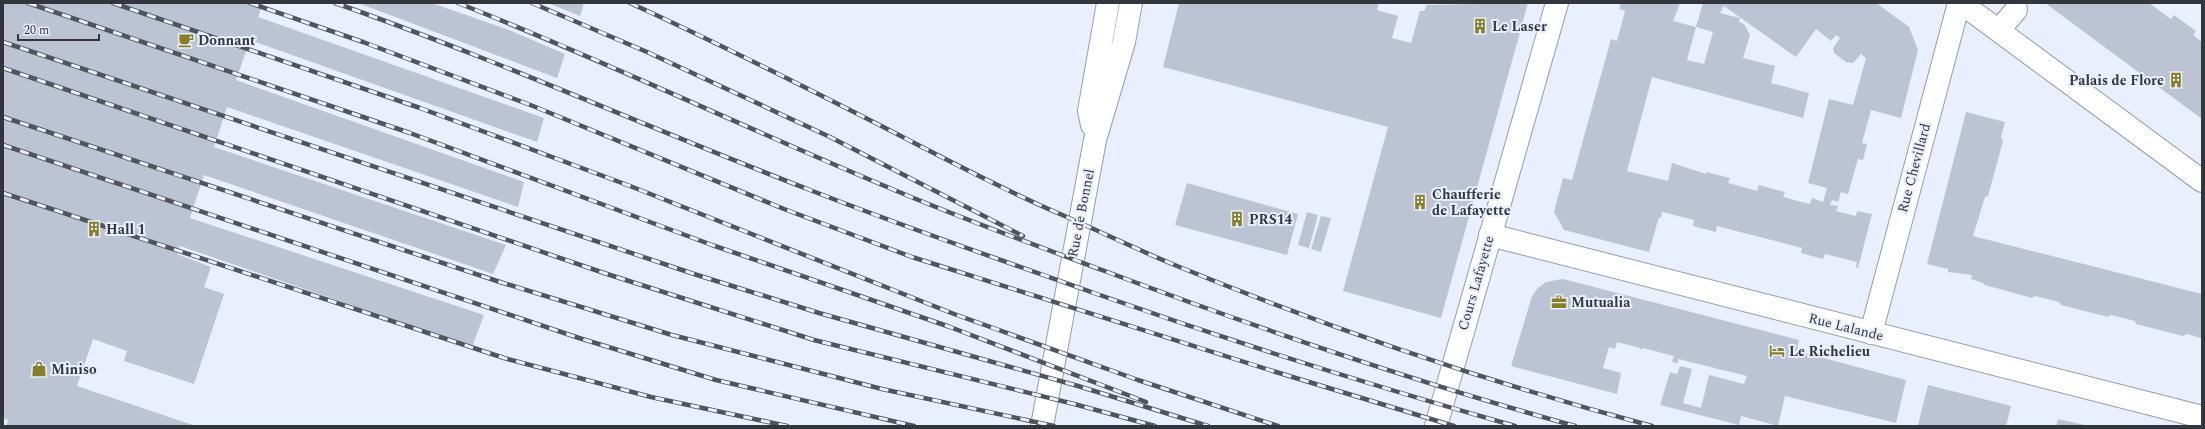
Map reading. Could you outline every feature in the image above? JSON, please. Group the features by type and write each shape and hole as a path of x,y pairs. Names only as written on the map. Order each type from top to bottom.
{"main road":[{"path":"1095,140 1089,111 1108,3"},
{"name":"Rue de Bonnel","path":"1042,426 1095,140 1124,42 1131,3"},
{"name":"Cours Lafayette","path":"1436,426 1558,3"},
{"path":"1960,3 1999,30 2202,181"},
{"name":"Rue Chevillard","path":"1871,333 1960,3"},
{"path":"1999,30 2016,10"},
{"name":"Rue Lalande","path":"1490,236 2202,417"}],"building":[{"name":"Hall 1","path":"3,3 263,3 258,17 544,118 537,142 250,40 236,80 524,182 518,207 227,107 214,147 506,245 493,274 204,175 190,218 484,315 472,347 180,246 177,254 211,267 204,287 224,294 194,384 124,361 127,351 93,339 77,386 196,426 6,426 8,420 3,418"},
{"path":"358,3 432,3 509,30 565,54 557,78"},
{"path":"548,3 584,3 580,16"},
{"path":"1179,3 1379,3 1377,10 1398,16 1392,38 1411,43 1420,11 1424,11 1427,5 1528,3 1441,318 1343,291 1388,127 1163,67"},
{"path":"1621,3 1680,3 1673,21 1696,27 1703,3 1876,3 1909,27 1918,50 1901,118 1871,110 1862,143 1867,144 1863,160 1858,159 1848,194 1841,192 1838,202 1832,200 1830,205 1838,206 1836,211 1856,216 1857,211 1872,214 1858,268 1856,267 1857,262 1825,254 1823,259 1801,253 1802,248 1717,226 1716,232 1693,226 1694,220 1662,212 1661,218 1659,217 1649,252 1564,230 1554,212 1563,178 1572,180 1611,39 1617,41 1625,11 1619,9","holes":["1724,6 1796,57 1816,29 1831,41 1836,35 1840,38 1833,48 1834,53 1846,62 1853,63 1861,54 1866,58 1853,105 1829,99 1808,183 1827,188 1823,202 1812,198 1810,204 1783,197 1785,192 1759,185 1757,191 1728,183 1730,178 1706,172 1706,174 1672,163 1668,181 1627,171 1652,77 1803,118 1809,93 1771,83 1775,66 1743,58 1750,35 1744,24 1739,22 1740,18 1720,13","1696,27 1713,32 1704,64 1687,60"]},
{"name":"Palais de Flore","path":"2045,3 2149,3 2171,19 2174,15 2196,31 2193,35 2202,42 2202,119"},
{"path":"1966,112 2005,122 2001,137 2003,141 1988,196 1985,197 1973,236 2202,294 2201,338 2187,334 2183,336 2136,324 2135,321 2111,315 2108,317 2061,305 2059,302 2035,296 2032,298 1985,285 1971,279 1972,275 1948,272 1948,269 1927,264"},
{"name":"PRS14","path":"1187,183 1298,214 1287,255 1175,225"},
{"path":"1307,212 1318,215 1309,248 1298,245"},
{"path":"1321,216 1331,218 1321,252 1311,249"},
{"path":"1563,279 1799,340 1797,351 1906,380 1896,423 1785,396 1778,426 1741,416 1739,425 1660,405 1670,372 1677,374 1680,366 1692,369 1683,403 1701,408 1709,375 1744,384 1747,376 1678,359 1678,363 1672,362 1674,356 1643,348 1640,350 1640,348 1617,342 1615,349 1609,347 1603,368 1621,373 1617,394 1511,366 1532,296 1538,288 1546,282"},
{"path":"1928,385 2011,406 2006,426 1918,425"},
{"path":"2058,419 2085,425 2085,426 2056,426"}],"railway":[{"path":"28,3 410,133 712,245 950,327 1146,402"},
{"path":"113,3 420,108 630,186 954,314 1138,380 1278,426"},
{"path":"250,3 363,42 533,106 784,209 912,257 1276,372 1454,426"},
{"path":"335,3 455,47 751,167 952,243 1251,346 1515,426"},
{"path":"458,3 573,50 858,175 1009,235 1160,292 1396,373 1575,426"},
{"path":"532,3 647,52 830,137 1023,236"},
{"path":"630,3 763,66 997,185 1148,254 1294,312 1412,354 1531,392 1652,426"},
{"path":"3,42 694,274 819,313 1078,386 1208,426"},
{"path":"3,68 607,274 814,340 1074,404 1155,426"},
{"path":"3,117 500,282 672,335 882,389 1054,426"},
{"path":"3,145 579,338 716,380 914,426"},
{"path":"3,193 504,358 651,397 787,426"}],"place":[{"name":"Le Laser","path":"1480,26"},
{"name":"Donnant","path":"186,40"},
{"name":"Palais de Flore","path":"2176,80"},
{"name":"Chaufferie de Lafayette","path":"1420,202"},
{"name":"PRS14","path":"1237,219"},
{"name":"Hall 1","path":"94,229"},
{"name":"Mutualia","path":"1559,302"},
{"name":"Le Richelieu","path":"1777,351"},
{"name":"Miniso","path":"39,369"}]}
